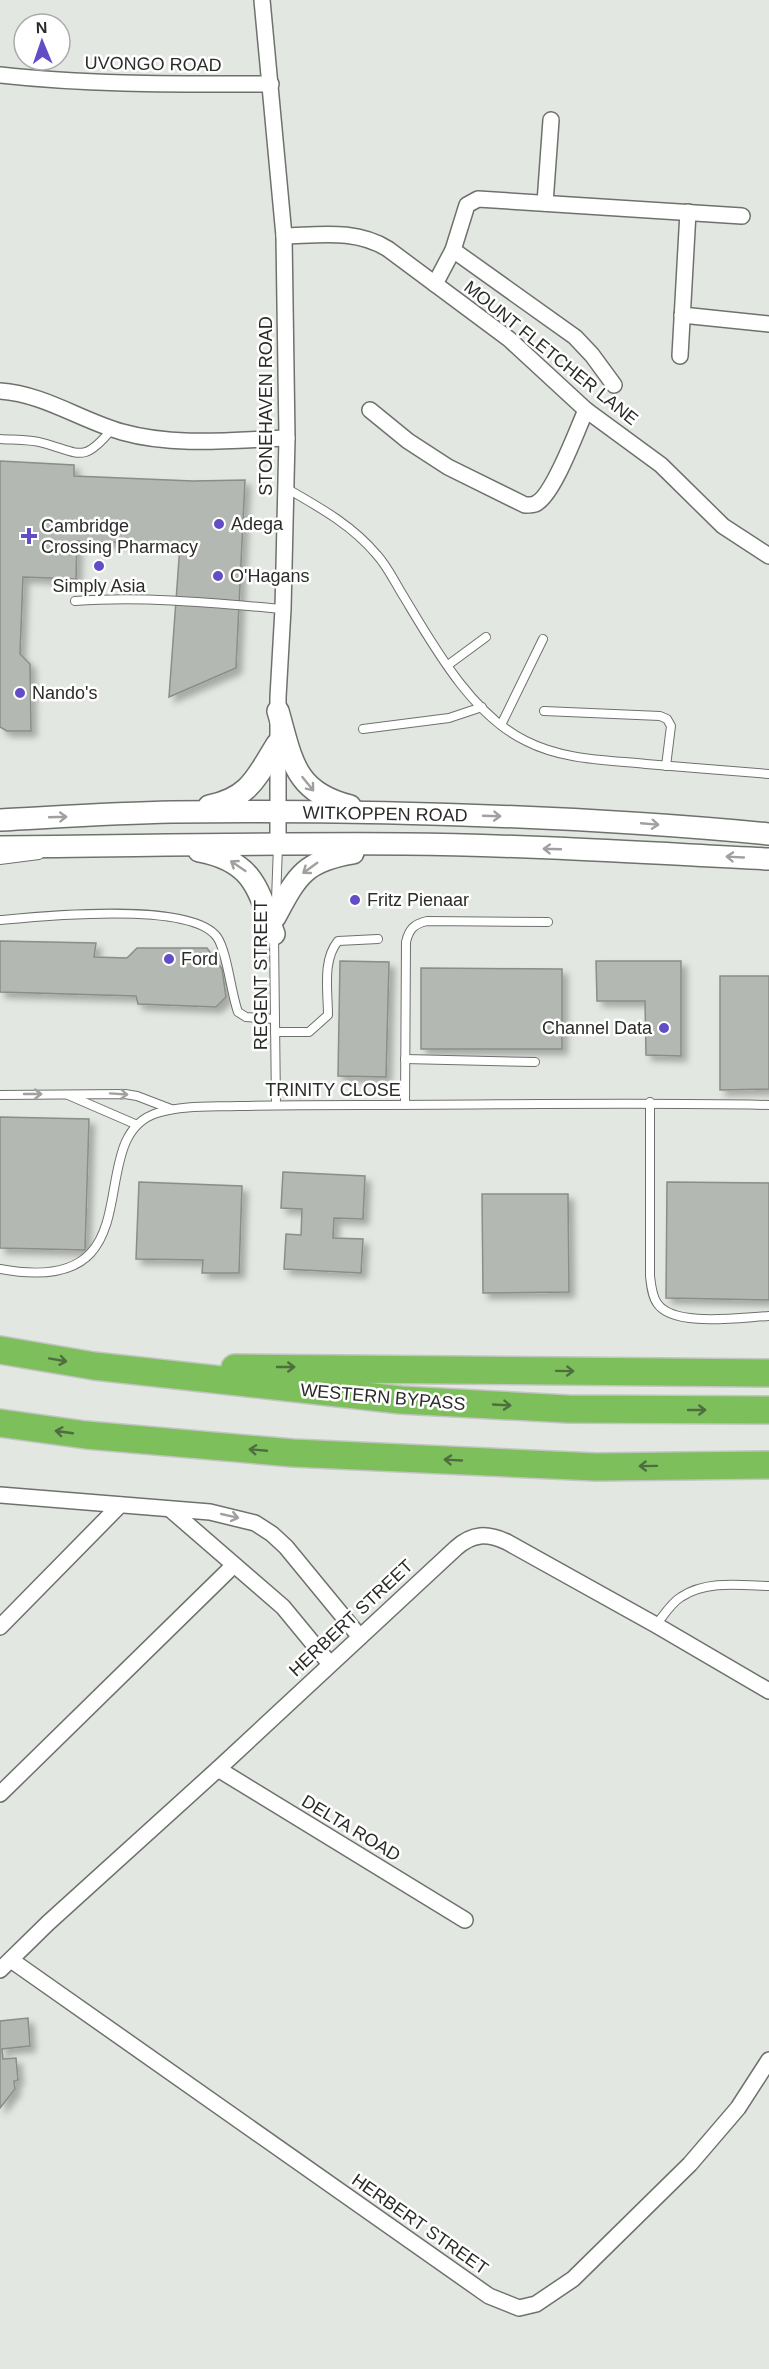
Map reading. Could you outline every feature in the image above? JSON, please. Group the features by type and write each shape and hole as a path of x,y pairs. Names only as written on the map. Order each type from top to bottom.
{"highway":[{"name":"WESTERN BYPASS","path":"0,1350 94,1366 401,1400 568,1409 769,1410"},
{"path":"144,1370 288,1367 769,1374"},
{"path":"0,1423 86,1435 293,1453 596,1467 769,1465"}],"main road":[{"path":"278,711 293,759 304,780 313,791 336,803 392,813"},
{"path":"170,812 224,803 243,793 257,777 277,744"},
{"name":"WITKOPPEN ROAD","path":"0,820 170,812 392,813 538,818 769,834"},
{"path":"139,844 208,852 239,865 249,874 275,926"},
{"name":"WITKOPPEN ROAD","path":"0,847 139,844 406,844 664,852 769,859"},
{"path":"275,926 299,877 318,862 338,856 406,844"}],"street":[{"name":"STONEHAVEN ROAD","path":"262,0 284,236 288,438 277,744 278,845"},
{"name":"UVONGO ROAD","path":"0,75 85,83 271,84"},
{"path":"545,203 551,120"},
{"path":"435,284 453,250 467,205 478,200 742,216"},
{"path":"680,356 688,213"},
{"name":"MOUNT FLETCHER LANE","path":"284,236 359,236 374,241 509,339 586,410 661,465 723,526 769,556"},
{"path":"453,250 575,337 592,355 614,385"},
{"path":"682,315 769,324"},
{"path":"0,392 18,393 46,402 92,423 155,438 196,441 288,438"},
{"path":"370,410 408,441 448,467 525,505 541,500 554,482 586,410"},
{"path":"0,1495 210,1512 255,1523 272,1534 360,1637"},
{"path":"0,1627 120,1505"},
{"path":"171,1510 283,1607 330,1664"},
{"name":"HERBERT STREET","path":"769,1691 507,1542 496,1537 474,1535 456,1548 5,1965 489,2296 519,2308 536,2304 573,2279 690,2164 738,2108 769,2060"},
{"path":"0,1794 234,1565"},
{"name":"DELTA ROAD","path":"218,1769 465,1920"}],"lane":[{"path":"0,439 43,443 72,453 84,453 94,449 112,429"},
{"path":"286,488 339,520 360,536 379,557 448,665 482,707 501,725 526,741 556,753 587,759 769,774"},
{"path":"75,601 111,598 208,602 283,609"},
{"path":"448,665 486,637"},
{"path":"501,725 543,639"},
{"path":"363,729 449,718 482,707"},
{"path":"544,711 660,716 667,719 671,726 666,766"},
{"name":"REGENT STREET","path":"276,1105 275,926 278,845"},
{"path":"0,860 26,858 72,846"},
{"path":"1,920 69,915 148,914 199,925 210,931 220,943 238,1012 246,1017 275,1019"},
{"path":"405,1105 406,942 411,928 417,923 427,921 548,922"},
{"path":"275,1032 309,1032 328,1015 328,971 332,949 338,942 378,939"},
{"path":"405,1059 535,1062"},
{"path":"0,1269 33,1272 57,1271 88,1256 101,1239 108,1220 125,1140 135,1125 65,1094"},
{"path":"0,1095 125,1094 137,1096 171,1109"},
{"path":"650,1102 650,1276 657,1303 665,1312 687,1319 769,1316"},
{"name":"TRINITY CLOSE","path":"135,1125 150,1115 171,1109 276,1105 650,1102 769,1105"},
{"path":"656,1625 675,1602 694,1590 728,1584 769,1586"}],"building":[{"path":"0,461 74,465 74,476 193,481 245,480 236,668 169,697 180,545 77,541 76,579 23,577 20,654 30,664 31,731 7,731 0,727"},
{"path":"0,941 96,943 94,957 127,958 137,948 207,948 222,969 226,997 216,1007 138,1004 136,996 0,992"},
{"path":"340,961 389,962 386,1077 338,1076"},
{"name":"Channel Data","path":"596,961 681,961 681,1056 646,1055 645,1001 597,1001"},
{"path":"421,968 562,969 562,1049 421,1049"},
{"path":"720,976 769,976 769,1089 720,1090"},
{"path":"0,1117 89,1119 85,1250 0,1248"},
{"path":"283,1172 365,1176 363,1219 334,1218 333,1238 363,1239 361,1273 284,1269 286,1234 301,1235 302,1209 281,1208"},
{"path":"139,1182 242,1186 239,1273 202,1273 203,1260 136,1259"},
{"path":"667,1182 769,1183 769,1300 666,1298"},
{"path":"482,1194 568,1194 569,1292 483,1293"},
{"path":"28,2018 30,2046 2,2049 3,2059 16,2058 18,2080 14,2081 15,2089 0,2108 0,2021"}],"place":[{"name":"Adega","path":"219,524"},
{"name":"Cambridge Crossing Pharmacy","path":"29,536"},
{"name":"Simply Asia","path":"99,566"},
{"name":"O'Hagans","path":"218,576"},
{"name":"Nando's","path":"20,693"},
{"name":"Fritz Pienaar","path":"355,900"},
{"name":"Ford","path":"169,959"},
{"name":"Channel Data","path":"664,1028"}]}
